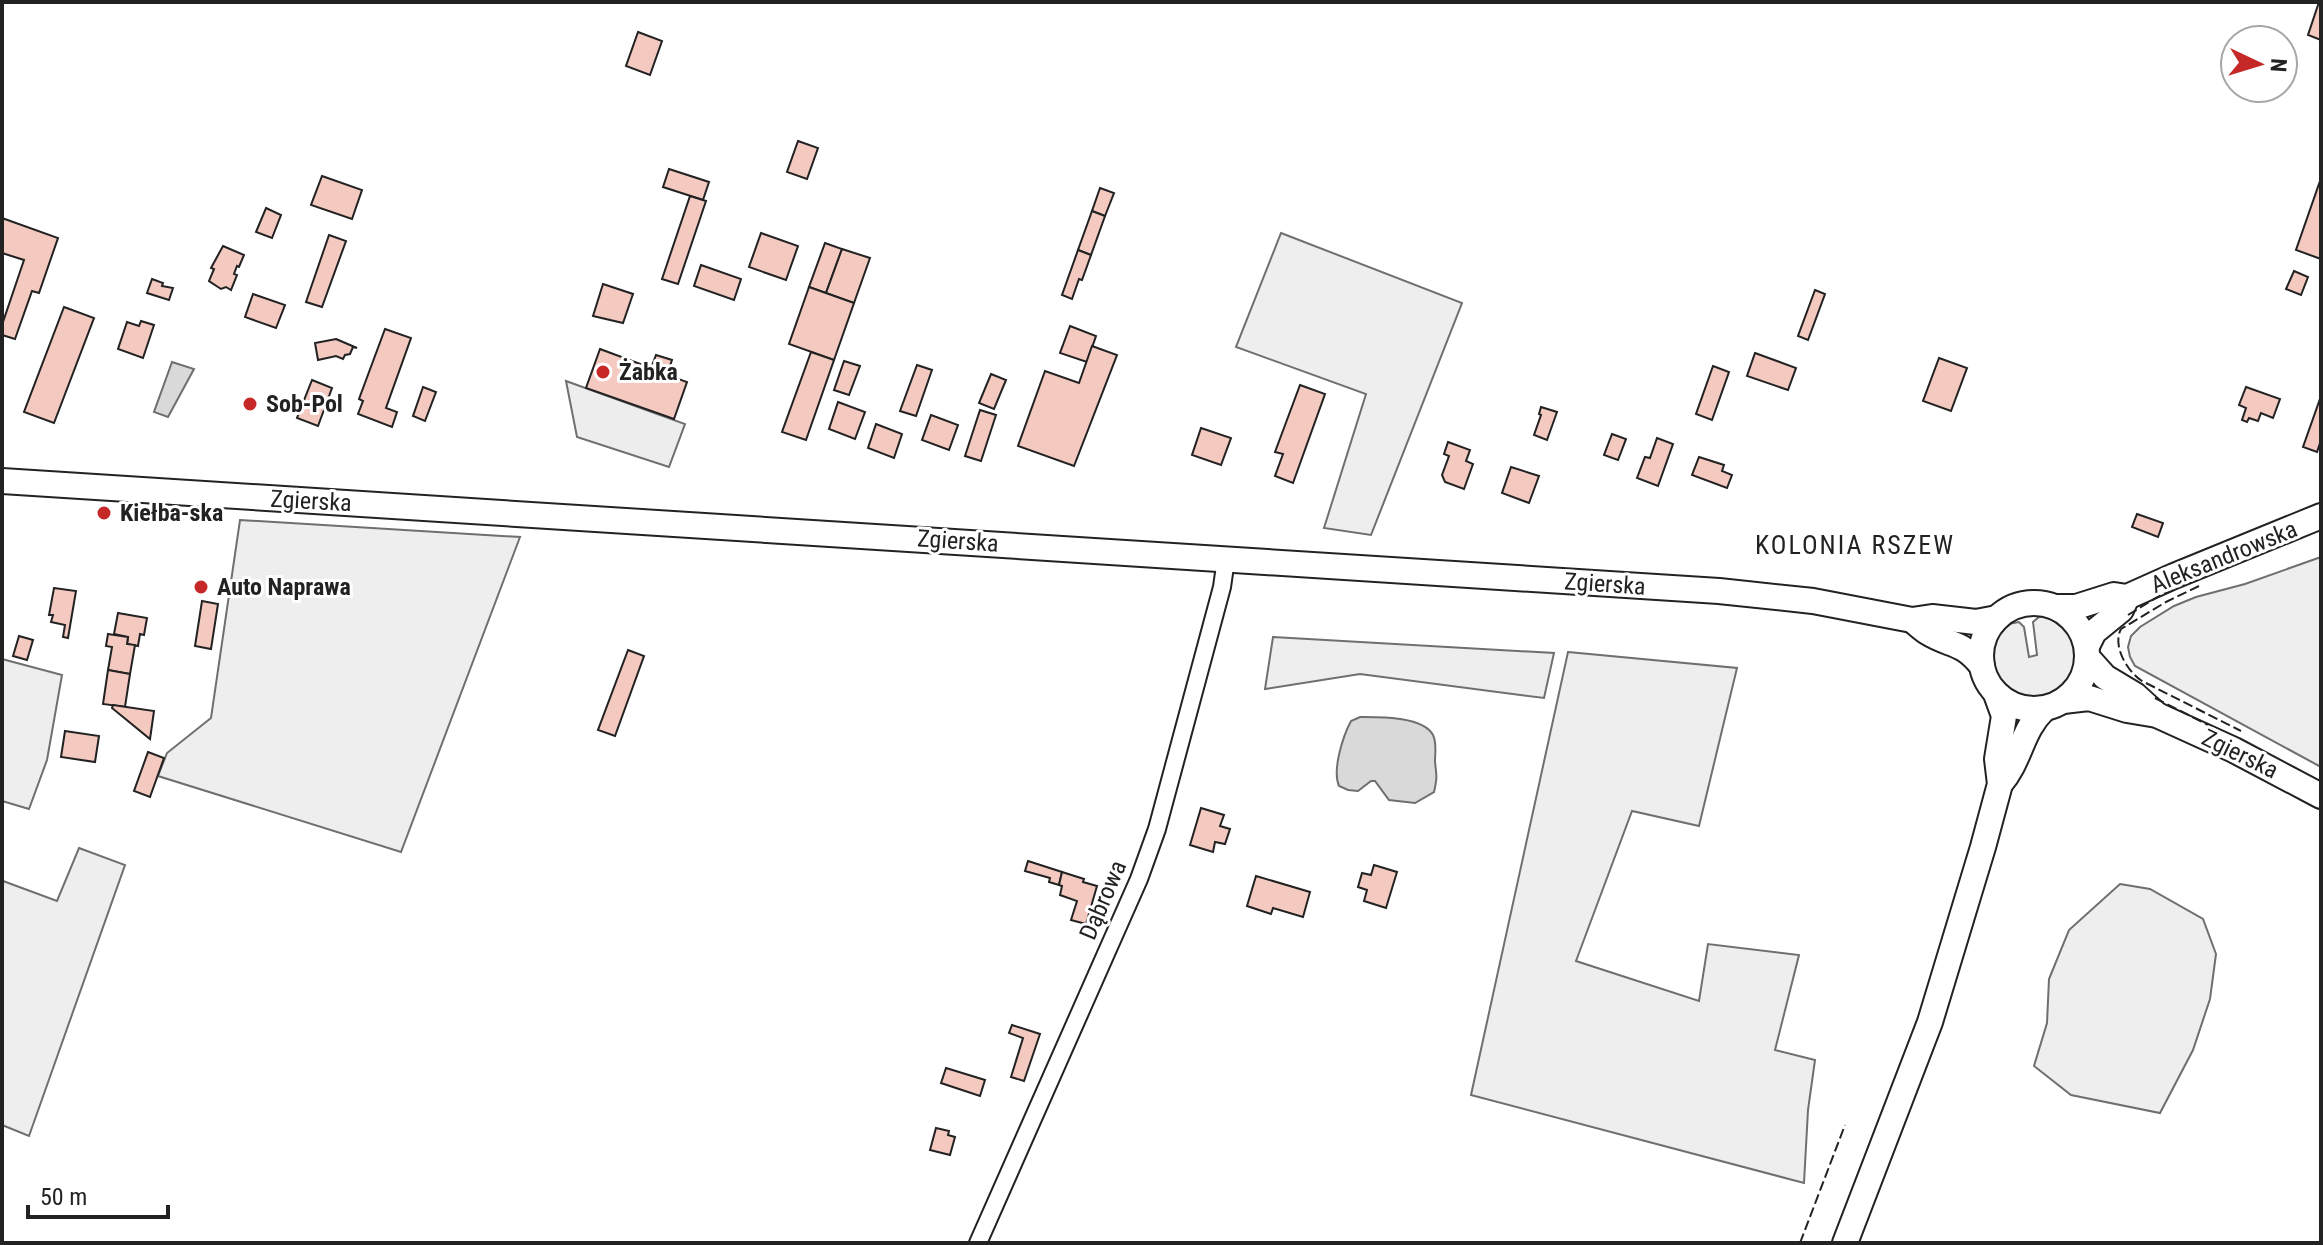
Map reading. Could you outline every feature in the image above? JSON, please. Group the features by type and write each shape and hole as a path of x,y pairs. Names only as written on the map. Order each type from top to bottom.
{"main road":[{"name":"Zgierska","path":"2,481 1775,596 1912,620 1932,617 1976,622 1997,618"},
{"name":"Aleksandrowska","path":"2055,607 2076,607 2114,595 2127,597 2321,516"},
{"name":"Aleksandrowska","path":"2087,652 2094,632 2121,610 2127,597"},
{"path":"1845,1243 1930,1022 2000,784 2015,763 2033,720 2072,694 2083,677 2087,652 2079,627 2055,607 2024,604 2014,607 1990,626 1982,645 1982,666 1990,686 2004,701 2023,709 2054,705"},
{"name":"Zgierska","path":"1912,620 1927,632 1963,647 1982,666"},
{"name":"Zgierska","path":"2087,652 2105,677 2135,695 2157,715"},
{"path":"1996,694 2004,716 1997,759 2000,784"},
{"name":"Zgierska","path":"2054,705 2089,698 2127,710 2157,715 2234,750 2321,796"}],"street":[{"name":"Dąbrowa","path":"978,1243 1139,879 1157,829 1222,587 1226,559"}],"shaded area":[{"path":"1281,233 1462,303 1371,535 1324,528 1366,394 1236,347"},
{"path":"172,362 194,369 168,417 154,412"},
{"path":"566,381 685,424 669,467 577,437"},
{"path":"240,520 520,537 401,852 158,776 167,753 211,718"},
{"path":"2321,557 2321,767 2135,666 2130,657 2128,647 2131,636 2174,606"},
{"path":"2045,616 2069,634 2074,645 2075,665 2064,686 2049,697 2032,699 2017,695 2004,685 1992,657 1996,640 2008,624 2019,622 2024,627 2029,657 2037,655 2033,622"},
{"path":"1273,637 1554,653 1544,698 1360,674 1265,689"},
{"path":"1568,652 1737,668 1699,826 1632,811 1576,961 1699,1001 1708,944 1799,955 1775,1050 1815,1060 1808,1110 1804,1183 1471,1095"},
{"path":"2,659 62,675 47,760 29,809 2,801"},
{"path":"1360,717 1400,719 1428,729 1435,744 1434,792 1415,803 1389,800 1375,781 1358,791 1339,786 1337,771 1342,744 1351,721"},
{"path":"79,848 125,865 29,1136 2,1125 2,882 57,901"},
{"path":"2120,884 2150,889 2203,919 2216,954 2210,999 2193,1050 2160,1113 2071,1095 2034,1066 2047,1023 2049,979 2069,930"}],"building":[{"path":"2321,2 2321,40 2308,35"},
{"path":"638,32 662,41 650,75 626,66"},
{"path":"798,141 818,148 807,179 787,172"},
{"path":"669,169 709,182 703,200 663,187"},
{"path":"322,176 362,190 352,219 311,205"},
{"path":"2321,181 2321,259 2296,250"},
{"path":"1100,188 1114,193 1105,216 1092,211"},
{"path":"690,196 706,201 678,284 662,279"},
{"path":"266,208 281,215 272,238 256,232"},
{"path":"1092,211 1105,216 1091,255 1078,250"},
{"path":"2,218 58,238 39,293 32,291 15,339 2,335 2,325 24,260 2,253"},
{"path":"761,233 798,246 786,280 749,267"},
{"path":"329,235 346,241 322,307 306,302"},
{"path":"825,243 842,249 826,293 809,287"},
{"path":"223,246 244,255 234,274 237,275 231,290 226,287 221,289 209,281 214,269 211,268"},
{"path":"842,249 870,258 854,303 826,293"},
{"path":"1078,250 1091,255 1072,299 1062,295"},
{"path":"701,265 741,279 734,300 694,286"},
{"path":"2294,271 2308,277 2301,295 2286,289"},
{"path":"152,279 163,283 162,286 173,288 169,300 147,293"},
{"path":"603,284 633,294 623,323 593,316"},
{"path":"809,287 854,303 834,360 789,344"},
{"path":"1815,290 1825,294 1808,340 1798,336"},
{"path":"253,294 285,305 276,328 245,317"},
{"path":"64,307 94,318 54,423 24,412"},
{"path":"141,321 154,325 143,358 118,349 127,322 139,326"},
{"path":"1070,326 1096,336 1087,362 1060,353"},
{"path":"385,329 411,338 386,408 397,412 392,427 358,414 363,401 359,399"},
{"path":"336,339 357,348 353,347 343,359 336,356 318,360 315,343"},
{"path":"1092,346 1117,355 1074,466 1018,446 1045,371 1079,383"},
{"path":"600,349 651,368 656,355 672,360 667,375 687,382 674,419 586,388"},
{"path":"811,352 834,360 806,440 782,432"},
{"path":"1755,353 1796,368 1788,390 1747,376"},
{"path":"1939,358 1967,368 1951,411 1923,401"},
{"path":"844,361 860,366 849,395 834,390"},
{"path":"917,365 932,370 916,416 900,411"},
{"path":"1713,366 1729,372 1712,420 1696,414"},
{"path":"991,374 1006,380 994,409 979,403"},
{"path":"312,380 332,388 318,426 297,418"},
{"path":"1300,385 1325,394 1293,483 1275,476 1283,454 1275,452"},
{"path":"423,387 436,392 425,421 413,416"},
{"path":"2246,387 2280,399 2273,418 2261,413 2258,421 2249,418 2247,422 2242,420 2246,408 2239,405"},
{"path":"2321,396 2321,440 2317,452 2303,447"},
{"path":"838,402 865,412 855,439 829,429"},
{"path":"1541,407 1557,412 1547,440 1534,435"},
{"path":"980,410 996,415 981,461 965,456"},
{"path":"931,415 958,425 949,450 922,440"},
{"path":"876,424 902,434 894,458 868,448"},
{"path":"1201,428 1231,438 1221,465 1192,455"},
{"path":"1612,434 1626,439 1618,460 1604,455"},
{"path":"1657,438 1673,444 1658,486 1637,478 1645,457 1650,458"},
{"path":"1448,442 1470,450 1466,461 1473,464 1464,489 1445,482 1442,475 1449,456 1444,454"},
{"path":"1699,457 1724,465 1722,471 1732,475 1727,488 1692,475"},
{"path":"1511,467 1539,476 1529,503 1502,493"},
{"path":"2137,514 2163,523 2158,537 2132,527"},
{"path":"54,588 76,591 68,638 63,637 65,625 51,622 53,615 49,615"},
{"path":"202,601 218,604 211,649 195,646"},
{"path":"118,613 147,618 138,646 127,644 128,637 114,634"},
{"path":"108,634 128,637 127,644 135,645 130,674 108,670 112,647 106,646"},
{"path":"19,636 33,640 27,660 13,656"},
{"path":"628,650 644,656 615,736 598,730"},
{"path":"108,670 130,674 125,707 103,704"},
{"path":"113,705 154,711 150,739 112,708"},
{"path":"65,731 99,736 95,762 61,757"},
{"path":"148,752 164,758 150,797 134,791"},
{"path":"1201,808 1224,815 1220,826 1230,829 1225,844 1215,842 1213,852 1190,845"},
{"path":"1028,861 1062,872 1059,885 1049,882 1050,878 1025,871"},
{"path":"1374,865 1397,872 1386,908 1364,901 1367,890 1358,887 1362,873 1371,875"},
{"path":"1062,872 1097,886 1086,924 1071,920 1077,901 1060,895"},
{"path":"1256,876 1310,892 1303,917 1273,908 1271,914 1247,906"},
{"path":"1012,1025 1040,1034 1024,1081 1011,1077 1023,1038 1009,1033"},
{"path":"946,1068 985,1080 980,1096 941,1083"},
{"path":"936,1128 949,1131 948,1135 955,1137 950,1155 930,1150"}],"fence":[{"path":"2128,615 2159,596 2191,582"},
{"path":"2199,586 2121,629 2120,650 2126,665 2142,681 2241,731"},
{"path":"2155,698 2212,727"},
{"path":"1800,1243 1845,1125"}],"place":[{"name":"Żabka","path":"603,372"},
{"name":"Sob-Pol","path":"250,404"},
{"name":"Kiełba-ska","path":"104,513"},
{"name":"Auto Naprawa","path":"201,587"}],"district":[{"name":"KOLONIA RSZEW","path":"1855,545"}]}
